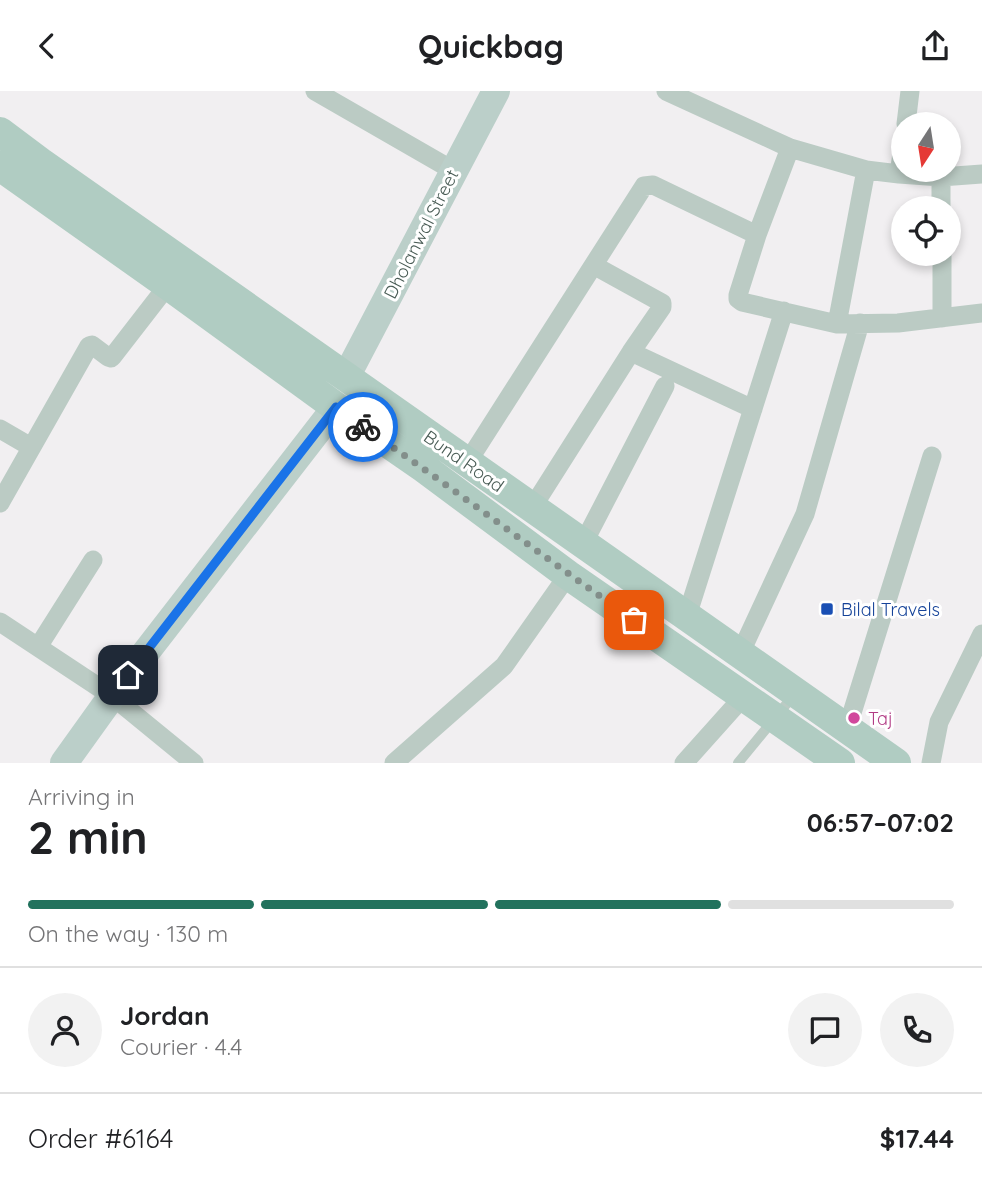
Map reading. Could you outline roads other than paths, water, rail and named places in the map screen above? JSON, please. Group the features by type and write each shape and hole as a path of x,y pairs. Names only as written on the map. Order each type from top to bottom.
{"main road":[{"name":"Bund Road","path":"0,132 896,763"},
{"name":"Bund Road","path":"0,166 424,468 568,575 840,763"},
{"path":"264,355 282,331"}],"street":[{"path":"315,91 454,171"},
{"name":"Dholanwal Street","path":"346,377 496,91"},
{"path":"666,91 790,148 866,170 891,173"},
{"path":"907,112 910,91"},
{"path":"790,148 757,235 738,299 837,324 898,323 982,313"},
{"path":"837,324 866,170"},
{"path":"961,176 982,174"},
{"path":"467,463 644,186 653,185 757,235"},
{"path":"532,508 660,311 662,303 595,265"},
{"path":"942,266 942,318"},
{"path":"0,503 89,346 93,345 111,358 168,285"},
{"path":"687,616 785,311"},
{"path":"740,654 805,514 860,323"},
{"path":"631,352 753,409"},
{"path":"583,544 665,386"},
{"path":"64,763 112,695 336,407"},
{"path":"0,429 32,447"},
{"path":"847,729 932,456"},
{"path":"38,647 93,560"},
{"path":"394,763 505,666 568,575"},
{"path":"0,622 112,695 194,763"},
{"path":"931,763 939,722 982,634"},
{"path":"684,763 744,696"}],"lane":[{"path":"738,763 795,692"}],"place":[{"name":"Bilal Travels","path":"827,609"},
{"name":"Taj","path":"854,718"}]}
